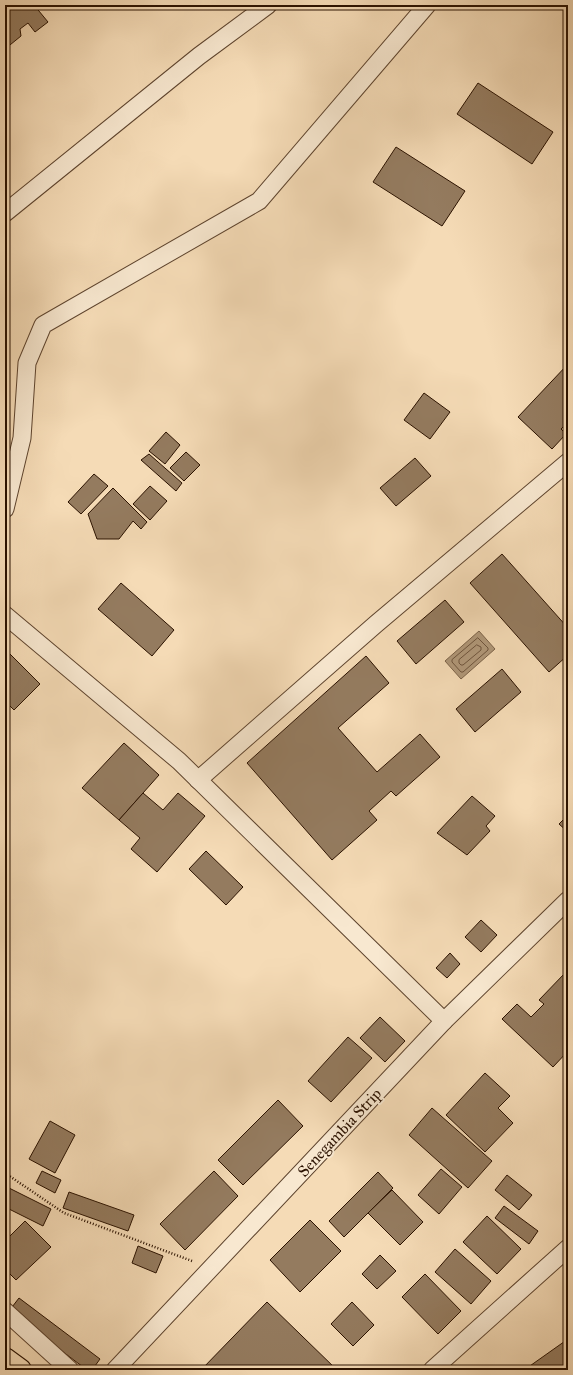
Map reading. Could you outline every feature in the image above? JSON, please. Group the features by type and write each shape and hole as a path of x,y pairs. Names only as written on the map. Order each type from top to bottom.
{"main road":[{"path":"5,1359 20,1370"}],"street":[{"path":"5,213 199,56 268,5"},
{"path":"5,508 22,438 28,363 43,325 259,201 427,5"},
{"path":"198,780 382,619 568,462"},
{"path":"5,615 179,761 444,1021"},
{"name":"Senegambia Strip","path":"116,1370 444,1021 568,900"},
{"path":"432,1370 568,1248"},
{"path":"5,1311 70,1370"}],"path":[{"path":"5,1173 64,1213 211,1268"}],"water":[{"path":"479,631 495,649 461,679 445,661"}],"building":[{"path":"5,5 34,5 48,22 35,32 28,23 20,29 21,36 5,49"},
{"path":"478,83 553,132 532,164 457,114"},
{"path":"396,147 465,191 442,226 373,182"},
{"path":"568,364 568,422 561,429 566,434 552,449 518,417"},
{"path":"424,393 450,412 430,439 404,420"},
{"path":"166,432 180,445 165,464 149,451"},
{"path":"186,452 200,465 184,481 170,468"},
{"path":"149,454 182,483 176,491 141,460"},
{"path":"415,458 431,476 396,506 380,488"},
{"path":"94,474 108,486 81,514 68,502"},
{"path":"150,486 167,501 150,520 133,504"},
{"path":"113,488 147,522 141,529 133,521 119,539 97,539 88,514"},
{"path":"502,554 568,628 568,655 549,672 470,583"},
{"path":"121,583 174,630 152,656 98,609"},
{"path":"445,600 464,622 416,664 397,641"},
{"path":"5,649 40,684 14,710 5,701"},
{"path":"366,656 389,683 338,728 377,772 420,734 440,757 396,796 391,791 369,811 377,820 332,860 247,763"},
{"path":"502,669 521,692 475,732 456,709"},
{"path":"124,743 159,775 119,820 82,788"},
{"path":"143,793 163,810 178,793 205,816 157,872 131,849 140,838 119,820"},
{"path":"472,796 495,816 486,826 490,831 467,855 437,833"},
{"path":"568,815 568,832 559,824"},
{"path":"206,851 243,887 226,905 189,869"},
{"path":"481,920 497,935 481,952 465,937"},
{"path":"450,953 460,964 447,978 436,968"},
{"path":"565,973 568,976 568,1051 553,1067 502,1019 517,1004 531,1017 544,1004 539,1000"},
{"path":"380,1017 405,1041 385,1062 360,1038"},
{"path":"348,1037 372,1058 331,1102 308,1081"},
{"path":"485,1073 510,1096 498,1108 513,1123 485,1152 446,1115"},
{"path":"278,1100 303,1126 243,1185 218,1160"},
{"path":"432,1108 492,1161 468,1188 409,1135"},
{"path":"50,1121 75,1135 55,1173 29,1159"},
{"path":"441,1169 462,1187 439,1214 418,1195"},
{"path":"42,1171 61,1180 55,1193 36,1183"},
{"path":"214,1171 238,1196 185,1250 160,1224"},
{"path":"378,1172 393,1188 344,1237 329,1221"},
{"path":"507,1175 532,1195 519,1210 495,1190"},
{"path":"5,1186 51,1209 43,1226 5,1207"},
{"path":"392,1190 423,1222 400,1245 368,1213"},
{"path":"69,1192 134,1215 128,1231 63,1208"},
{"path":"504,1206 538,1231 529,1244 495,1218"},
{"path":"487,1216 521,1249 497,1274 463,1242"},
{"path":"310,1220 341,1251 300,1292 270,1260"},
{"path":"25,1221 51,1247 16,1280 5,1269 5,1241"},
{"path":"138,1246 163,1256 156,1273 132,1263"},
{"path":"455,1249 491,1281 471,1304 435,1272"},
{"path":"380,1255 396,1271 377,1289 362,1274"},
{"path":"425,1274 461,1311 438,1334 402,1297"},
{"path":"19,1298 100,1359 92,1370 87,1370 9,1311"},
{"path":"267,1302 337,1370 201,1370"},
{"path":"352,1302 374,1325 353,1346 331,1324"},
{"path":"568,1339 568,1370 529,1370 527,1368"}]}
